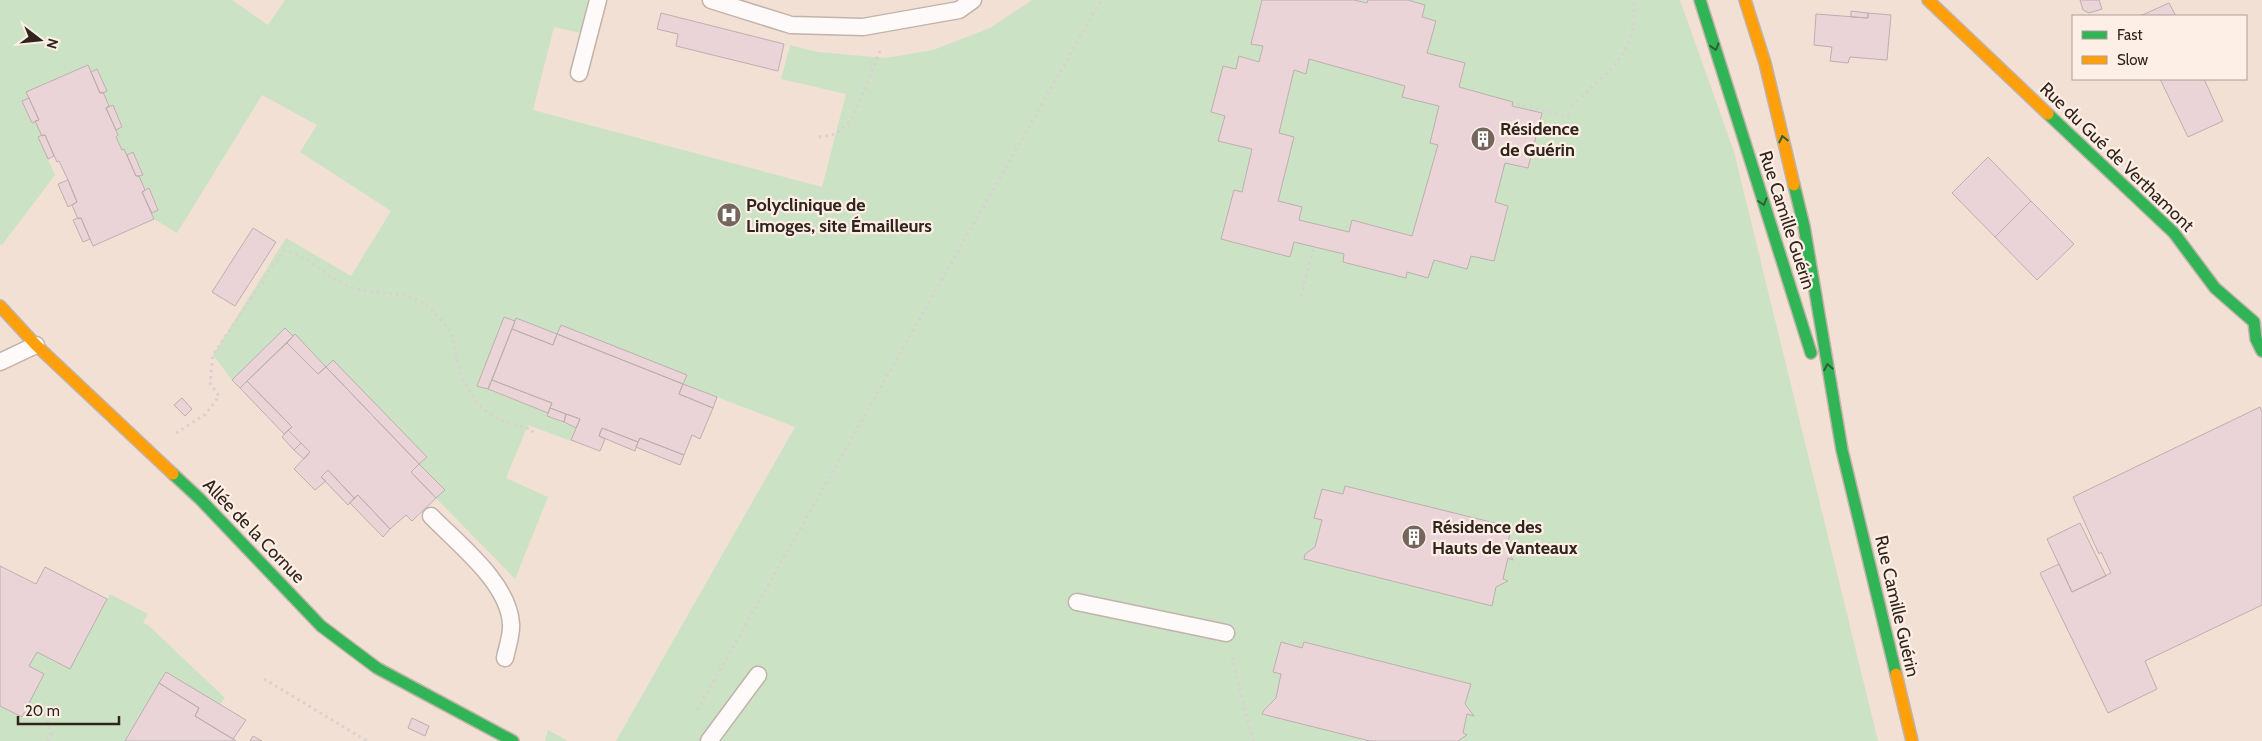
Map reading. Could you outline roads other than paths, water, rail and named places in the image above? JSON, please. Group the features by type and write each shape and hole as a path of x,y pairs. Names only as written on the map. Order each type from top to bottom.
{"main road":[{"name":"Rue Camille Guérin","path":"1700,0 1842,450"},
{"name":"Rue Camille Guérin","path":"1745,0 1765,63 1804,226 1842,450 1912,741"},
{"name":"Rue du Gué de Verthamont","path":"1928,0 2174,233 2215,288 2254,322 2256,339 2262,351"},
{"name":"Allée de la Cornue","path":"0,306 36,345 200,499 321,626 377,668 513,741"}],"lane":[{"path":"579,73 598,0"},
{"path":"711,0 791,25 863,26 959,10 973,0"},
{"path":"0,362 36,345"},
{"path":"431,516 494,581 507,605 512,624 505,658"},
{"path":"1077,602 1226,633"},
{"path":"709,741 758,675"}],"place":[{"name":"Résidence de Guérin","path":"1483,139"},
{"name":"Polyclinique de Limoges, site Émailleurs","path":"729,215"},
{"name":"Résidence des Hauts de Vanteaux","path":"1414,537"}]}
